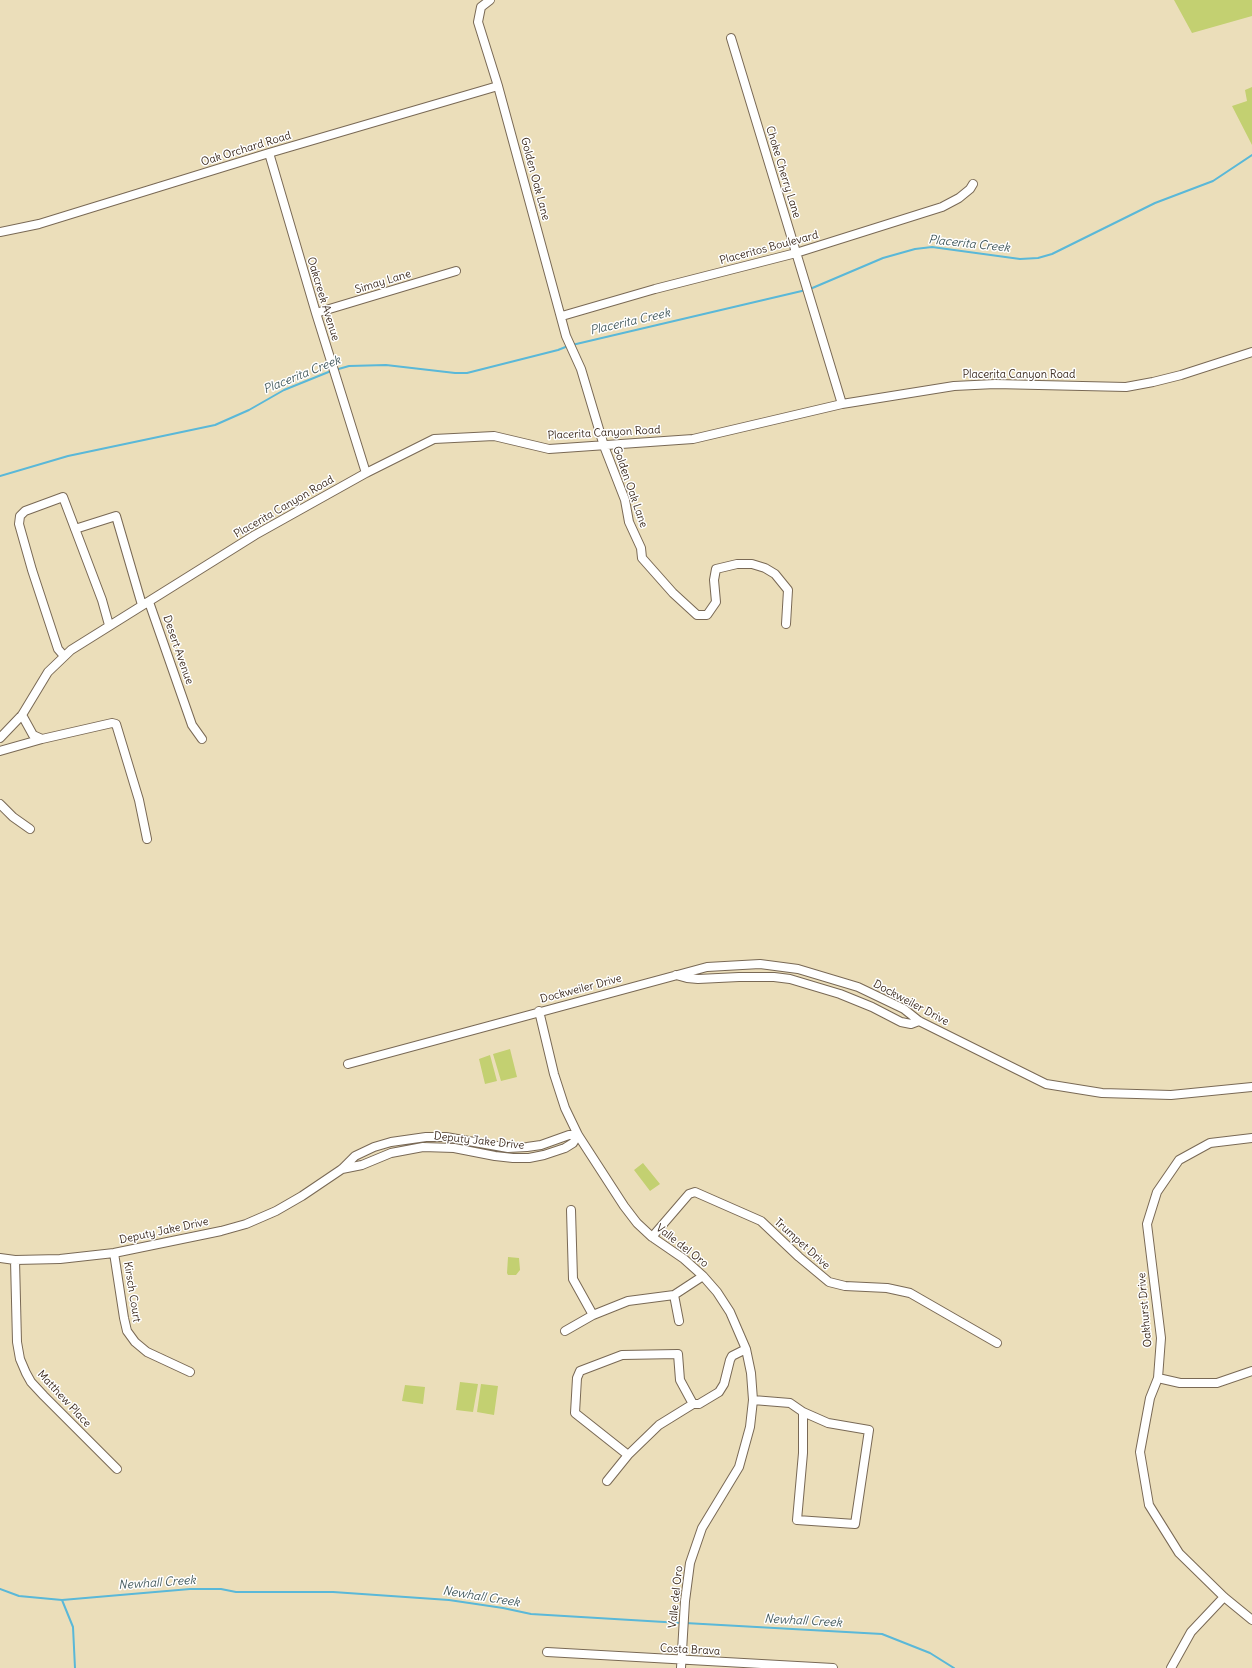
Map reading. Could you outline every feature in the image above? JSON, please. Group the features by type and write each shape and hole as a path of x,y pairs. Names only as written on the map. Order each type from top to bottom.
{"street":[{"name":"Golden Oak Lane","path":"490,0 481,7 478,22 498,86 562,316 566,336 581,369 604,446 625,500 629,522 641,548 642,558 688,608 697,615 707,614 716,602 714,580 716,569 737,564 752,564 765,568 775,574 788,590 786,624"},
{"name":"Choke Cherry Lane","path":"731,38 842,404"},
{"name":"Oak Orchard Road","path":"0,232 39,224 269,153 498,86"},
{"name":"Oakcreek Avenue","path":"269,153 316,314 366,473"},
{"name":"Placeritos Boulevard","path":"562,316 654,289 796,253 942,207 959,198 970,189 973,184"},
{"name":"Simay Lane","path":"316,314 456,271"},
{"name":"Placerita Canyon Road","path":"0,738 22,715 48,672 64,656 109,625 146,604 255,536 366,473 434,439 494,436 549,449 694,440 842,404 954,386 971,384 1126,387 1167,379 1252,352"},
{"path":"64,656 58,649 32,570 19,520 20,516 25,511 63,497 102,600 109,625"},
{"name":"Desert Avenue","path":"75,529 116,516 146,604 192,725 202,739"},
{"path":"22,715 33,735 42,739"},
{"path":"0,751 42,739 112,723 116,724 139,800 147,839"},
{"path":"0,804 13,817 30,829"},
{"name":"Dockweiler Drive","path":"348,1064 539,1011 707,967 736,964 760,964 798,969 858,987 904,1009 919,1021 1046,1084 1102,1093 1172,1095 1252,1087"},
{"path":"676,975 698,979 739,977 774,977 790,979 840,994 872,1007 901,1022 911,1024 919,1021"},
{"name":"Valle del Oro","path":"539,1011 554,1074 565,1108 578,1135 624,1206 637,1223 652,1237 684,1259 703,1276 717,1292 730,1312 746,1349 751,1372 753,1400 750,1427 739,1467 710,1514 697,1542 690,1563 685,1605 681,1664"},
{"name":"Deputy Jake Drive","path":"0,1258 15,1260 60,1259 114,1253 221,1231 246,1224 276,1211 342,1170 356,1156 374,1147 409,1139 446,1137 508,1148 541,1145 568,1135 578,1135"},
{"name":"Oakhurst Drive","path":"1252,1138 1210,1143 1179,1160 1157,1192 1147,1224 1161,1338 1158,1378 1150,1398 1140,1452 1149,1505 1179,1553 1224,1597 1252,1620"},
{"name":"Trumpet Drive","path":"652,1237 689,1194 694,1192 761,1221 799,1257 829,1282 845,1286 887,1288 910,1293 997,1344"},
{"path":"571,1210 573,1279 592,1315"},
{"name":"Kirsch Court","path":"114,1253 127,1331 135,1342 147,1352 190,1372"},
{"name":"Matthew Place","path":"15,1260 17,1342 20,1359 26,1373 44,1396 117,1469"},
{"path":"565,1331 592,1315 628,1301 674,1294 703,1276"},
{"path":"674,1294 679,1321"},
{"path":"607,1481 628,1455 659,1425 693,1404 699,1404 719,1392 724,1384 732,1356 746,1349"},
{"path":"628,1455 575,1413 577,1378 580,1371 622,1355 678,1354 680,1380 693,1404"},
{"path":"1158,1378 1180,1383 1217,1383 1252,1371"},
{"path":"753,1400 790,1403 803,1412 828,1423 869,1430 855,1524 797,1520 803,1453 803,1412"},
{"path":"1171,1668 1191,1632 1224,1597"},
{"name":"Costa Brava","path":"547,1652 681,1664 833,1668"}],"green space":[{"path":"1174,0 1252,0 1252,16 1192,33"},
{"path":"1252,87 1252,145 1232,106 1247,101 1245,90"},
{"path":"510,1049 517,1077 501,1081 493,1054"},
{"path":"490,1055 497,1081 485,1084 479,1059"},
{"path":"643,1163 660,1184 650,1191 634,1170"},
{"path":"508,1257 519,1258 520,1270 516,1275 508,1275 507,1273"},
{"path":"460,1382 478,1384 473,1412 456,1410"},
{"path":"481,1384 498,1386 494,1415 477,1412"},
{"path":"405,1385 425,1387 423,1404 402,1401"}],"waterway":[{"name":"Placerita Creek","path":"810,289 883,258 915,249 932,247 1020,259 1038,258 1052,254 1155,203 1213,181 1252,155"},
{"name":"Placerita Creek","path":"572,345 806,290"},
{"name":"Placerita Creek","path":"335,370 349,366 386,365 467,373 558,350 568,346"},
{"name":"Placerita Creek","path":"0,476 68,456 215,425 249,410 284,390 331,371"},
{"name":"Newhall Creek","path":"0,1589 19,1596 62,1600 190,1589 221,1589 236,1592 333,1592 449,1600 503,1608 531,1614 681,1623"},
{"path":"62,1600 73,1627 75,1668"},
{"name":"Newhall Creek","path":"685,1623 882,1634 930,1653 954,1668"}]}
